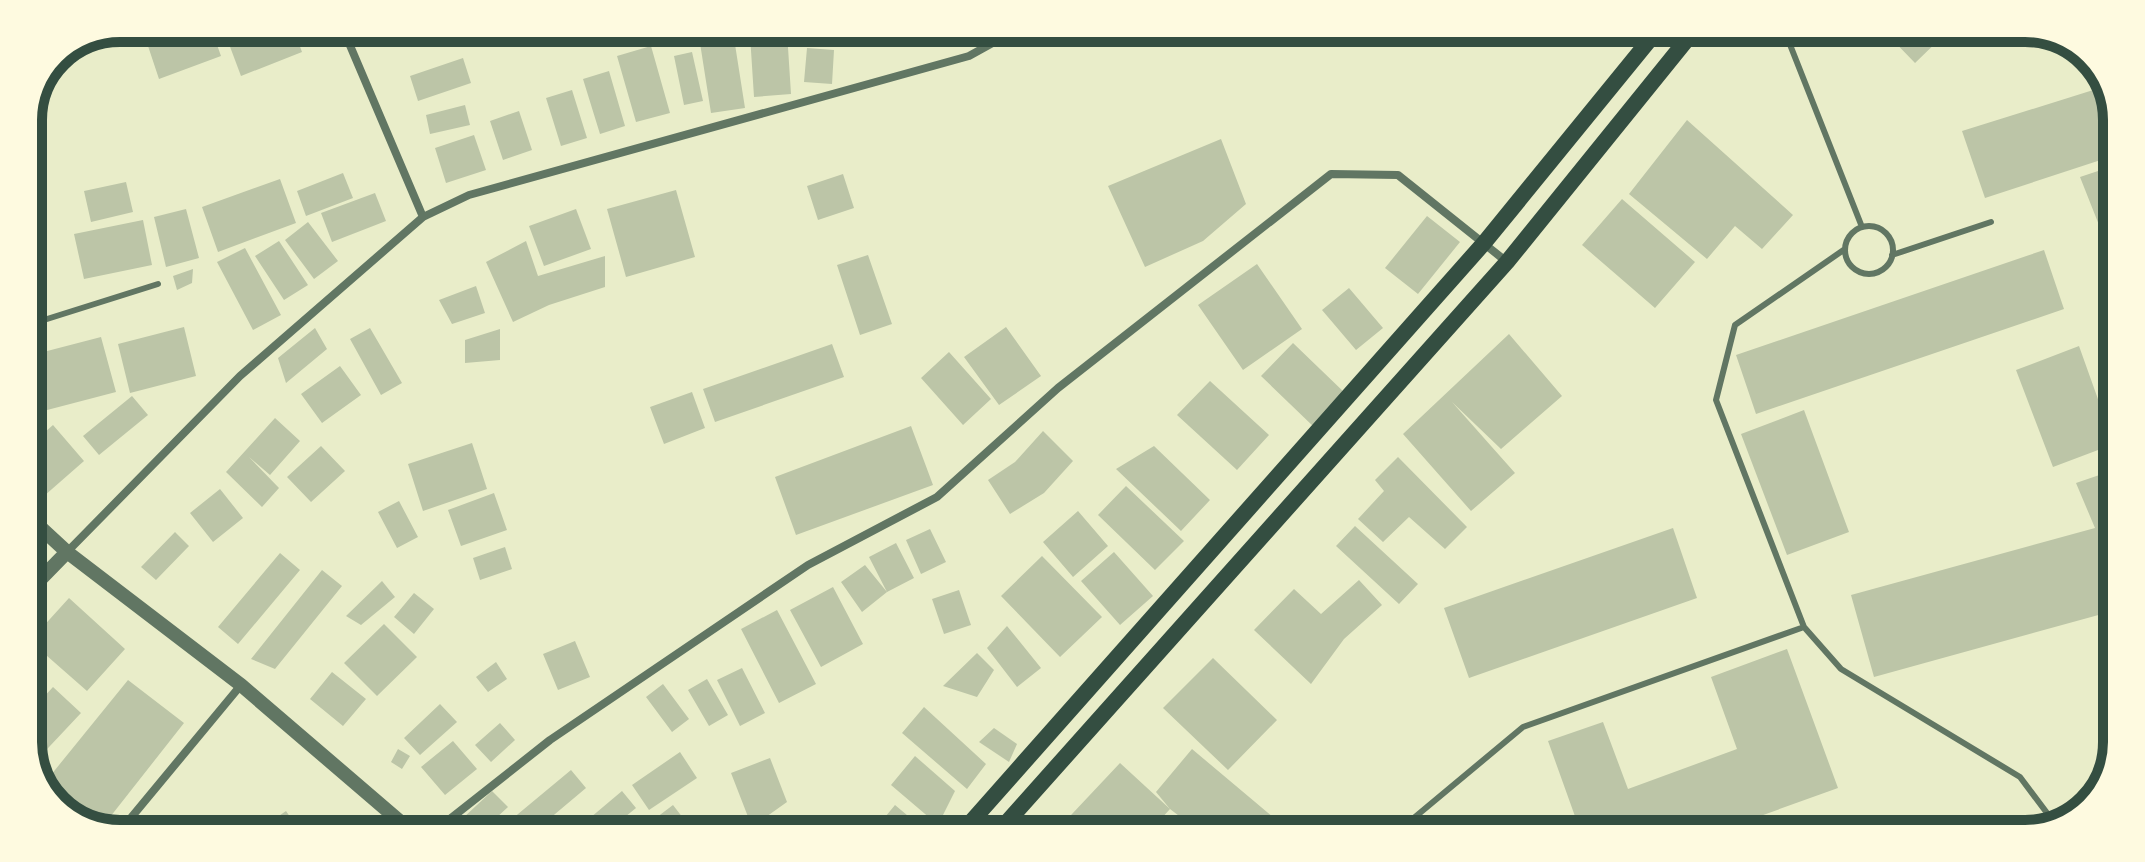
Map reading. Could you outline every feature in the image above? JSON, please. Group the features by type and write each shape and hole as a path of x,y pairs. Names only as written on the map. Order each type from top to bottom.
{"main road":[{"path":"973,820 1484,243 1648,42"},
{"path":"1009,820 1507,262 1685,42"}],"street":[{"path":"349,42 423,217"},
{"path":"42,578 240,376 423,217 469,195 969,56 994,42"},
{"path":"449,820 550,740 808,565 937,497 1058,388 1331,174 1398,175 1507,262"},
{"path":"42,529 67,552 241,685 398,820"},
{"path":"129,820 241,685"}],"lane":[{"path":"1789,42 1862,227"},
{"path":"1892,255 1991,222"},
{"path":"1845,249 1855,270 1870,274 1884,268 1892,255 1893,246 1885,232 1878,228 1862,227 1850,235 1845,249 1735,325 1716,400 1804,627 1841,669 2020,777 2049,816"},
{"path":"42,321 158,284"},
{"path":"1411,820 1523,727 1804,627"}],"building":[{"path":"147,42 216,42 221,56 159,79"},
{"path":"298,42 302,52 241,76 229,44"},
{"path":"735,42 745,108 711,113 700,43"},
{"path":"750,42 788,42 791,94 754,97"},
{"path":"1895,42 1937,42 1915,63"},
{"path":"651,46 670,113 636,122 617,56"},
{"path":"807,48 834,50 832,84 804,82"},
{"path":"692,52 703,101 684,105 674,56"},
{"path":"463,58 471,83 418,101 410,76"},
{"path":"609,71 625,126 600,134 583,79"},
{"path":"2097,89 2103,115 2103,159 1985,198 1962,131"},
{"path":"572,90 587,138 561,146 546,98"},
{"path":"465,105 470,125 430,134 426,115"},
{"path":"519,111 532,150 503,160 490,121"},
{"path":"1687,120 1793,215 1762,249 1735,226 1707,259 1629,194"},
{"path":"474,135 486,170 446,183 435,148"},
{"path":"1221,139 1246,204 1203,241 1145,267 1108,186"},
{"path":"2103,169 2103,224 2099,225 2080,177"},
{"path":"343,173 353,198 306,216 297,191"},
{"path":"843,174 854,208 818,220 807,186"},
{"path":"280,179 296,223 218,252 202,207"},
{"path":"126,182 133,212 91,222 84,191"},
{"path":"676,190 695,257 626,277 607,209"},
{"path":"375,193 386,221 332,242 321,213"},
{"path":"1622,199 1695,262 1655,308 1582,245"},
{"path":"186,209 199,258 166,267 154,217"},
{"path":"576,209 591,249 544,266 529,226"},
{"path":"1427,216 1460,242 1418,294 1385,268"},
{"path":"143,220 152,265 84,279 74,234"},
{"path":"308,222 338,261 314,279 285,240"},
{"path":"279,241 308,285 284,300 255,256"},
{"path":"526,241 538,276 605,256 605,287 549,305 513,322 486,262"},
{"path":"245,248 281,315 253,330 217,262"},
{"path":"2044,250 2064,309 1756,414 1736,355"},
{"path":"868,255 892,324 860,335 837,265"},
{"path":"1257,264 1302,329 1243,370 1198,305"},
{"path":"193,269 192,283 177,290 173,276"},
{"path":"476,286 485,313 452,324 439,300"},
{"path":"1349,288 1383,328 1356,350 1322,310"},
{"path":"184,327 196,376 130,393 118,344"},
{"path":"1006,327 1041,376 999,405 964,357"},
{"path":"315,328 327,349 286,383 278,358"},
{"path":"370,328 402,383 381,395 350,339"},
{"path":"500,329 500,360 465,363 465,340"},
{"path":"1509,334 1562,396 1501,449 1452,402 1515,473 1471,511 1403,434"},
{"path":"101,337 116,392 42,411 42,352"},
{"path":"1293,343 1347,395 1315,428 1261,376"},
{"path":"832,344 844,377 715,422 703,389"},
{"path":"2079,346 2103,413 2103,448 2053,467 2016,370"},
{"path":"949,352 991,399 963,425 921,378"},
{"path":"340,366 361,395 322,423 301,394"},
{"path":"1210,381 1269,435 1237,470 1177,415"},
{"path":"692,392 705,428 664,444 650,407"},
{"path":"132,396 148,415 99,455 83,436"},
{"path":"1804,410 1849,532 1787,555 1741,434"},
{"path":"275,418 300,441 270,475 249,457 279,488 262,507 226,472"},
{"path":"53,425 84,461 42,498 42,435"},
{"path":"911,426 933,485 796,535 775,477"},
{"path":"1043,431 1073,461 1044,493 1010,514 988,480 1015,462"},
{"path":"472,443 487,489 423,511 408,464"},
{"path":"321,446 345,471 311,502 287,477"},
{"path":"1154,446 1210,500 1181,531 1116,469"},
{"path":"1398,457 1467,527 1445,549 1409,517 1383,542 1358,519 1384,491 1375,480"},
{"path":"2103,474 2103,614 1874,677 1851,595 2095,528 2076,483"},
{"path":"1126,486 1184,541 1155,570 1098,515"},
{"path":"220,489 243,518 213,542 190,513"},
{"path":"494,493 507,530 461,546 448,510"},
{"path":"399,501 418,537 397,548 378,512"},
{"path":"1078,511 1108,546 1073,577 1043,542"},
{"path":"1355,526 1418,584 1399,604 1336,546"},
{"path":"1673,528 1697,598 1469,678 1444,608"},
{"path":"930,529 946,562 921,574 906,540"},
{"path":"175,532 189,546 156,580 141,567"},
{"path":"896,543 914,578 887,592 869,557"},
{"path":"505,547 512,569 480,580 473,558"},
{"path":"1114,552 1153,596 1120,625 1081,581"},
{"path":"280,553 300,570 238,644 218,627"},
{"path":"1042,556 1102,617 1060,657 1001,596"},
{"path":"865,565 887,592 862,612 841,582"},
{"path":"322,570 342,586 275,669 251,659"},
{"path":"1359,580 1382,605 1344,639 1311,684 1254,630 1294,589 1321,614"},
{"path":"382,581 395,597 361,625 346,616"},
{"path":"833,587 863,644 821,667 790,610"},
{"path":"959,590 971,625 944,634 932,599"},
{"path":"414,593 434,609 414,634 394,617"},
{"path":"69,598 125,649 87,691 42,652 42,628"},
{"path":"777,610 816,684 779,703 741,629"},
{"path":"384,624 417,657 377,696 344,663"},
{"path":"1007,626 1041,668 1017,687 987,648"},
{"path":"575,641 590,677 558,690 543,654"},
{"path":"1787,649 1838,788 1749,820 1576,820 1548,741 1603,722 1628,789 1737,749 1711,677"},
{"path":"977,653 994,670 977,697 943,686"},
{"path":"1213,658 1277,720 1228,770 1163,708"},
{"path":"496,662 507,679 488,692 476,677"},
{"path":"742,668 765,713 740,726 717,680"},
{"path":"332,672 366,699 343,726 310,699"},
{"path":"707,679 728,715 709,726 688,690"},
{"path":"128,680 184,723 108,819 77,807 58,790 50,776"},
{"path":"663,684 689,719 672,732 646,697"},
{"path":"53,687 81,713 43,754 42,747 42,699"},
{"path":"440,704 457,722 420,755 404,738"},
{"path":"924,707 986,764 967,789 902,733"},
{"path":"500,723 515,740 491,762 475,745"},
{"path":"994,728 1017,744 1009,762 979,742"},
{"path":"453,741 477,769 445,795 421,767"},
{"path":"398,749 410,756 402,769 391,762"},
{"path":"1192,749 1274,818 1184,820 1156,792"},
{"path":"680,752 697,778 649,810 632,785"},
{"path":"915,756 955,791 940,820 932,820 891,785"},
{"path":"770,758 787,802 762,820 749,820 731,773"},
{"path":"1120,763 1170,809 1160,820 1066,820"},
{"path":"571,770 586,788 548,820 512,819"},
{"path":"492,791 508,807 494,820 462,819"},
{"path":"622,791 636,808 621,820 588,820"},
{"path":"673,805 685,820 653,820"},
{"path":"895,805 913,820 883,820"},
{"path":"286,811 292,820 273,820"}]}
